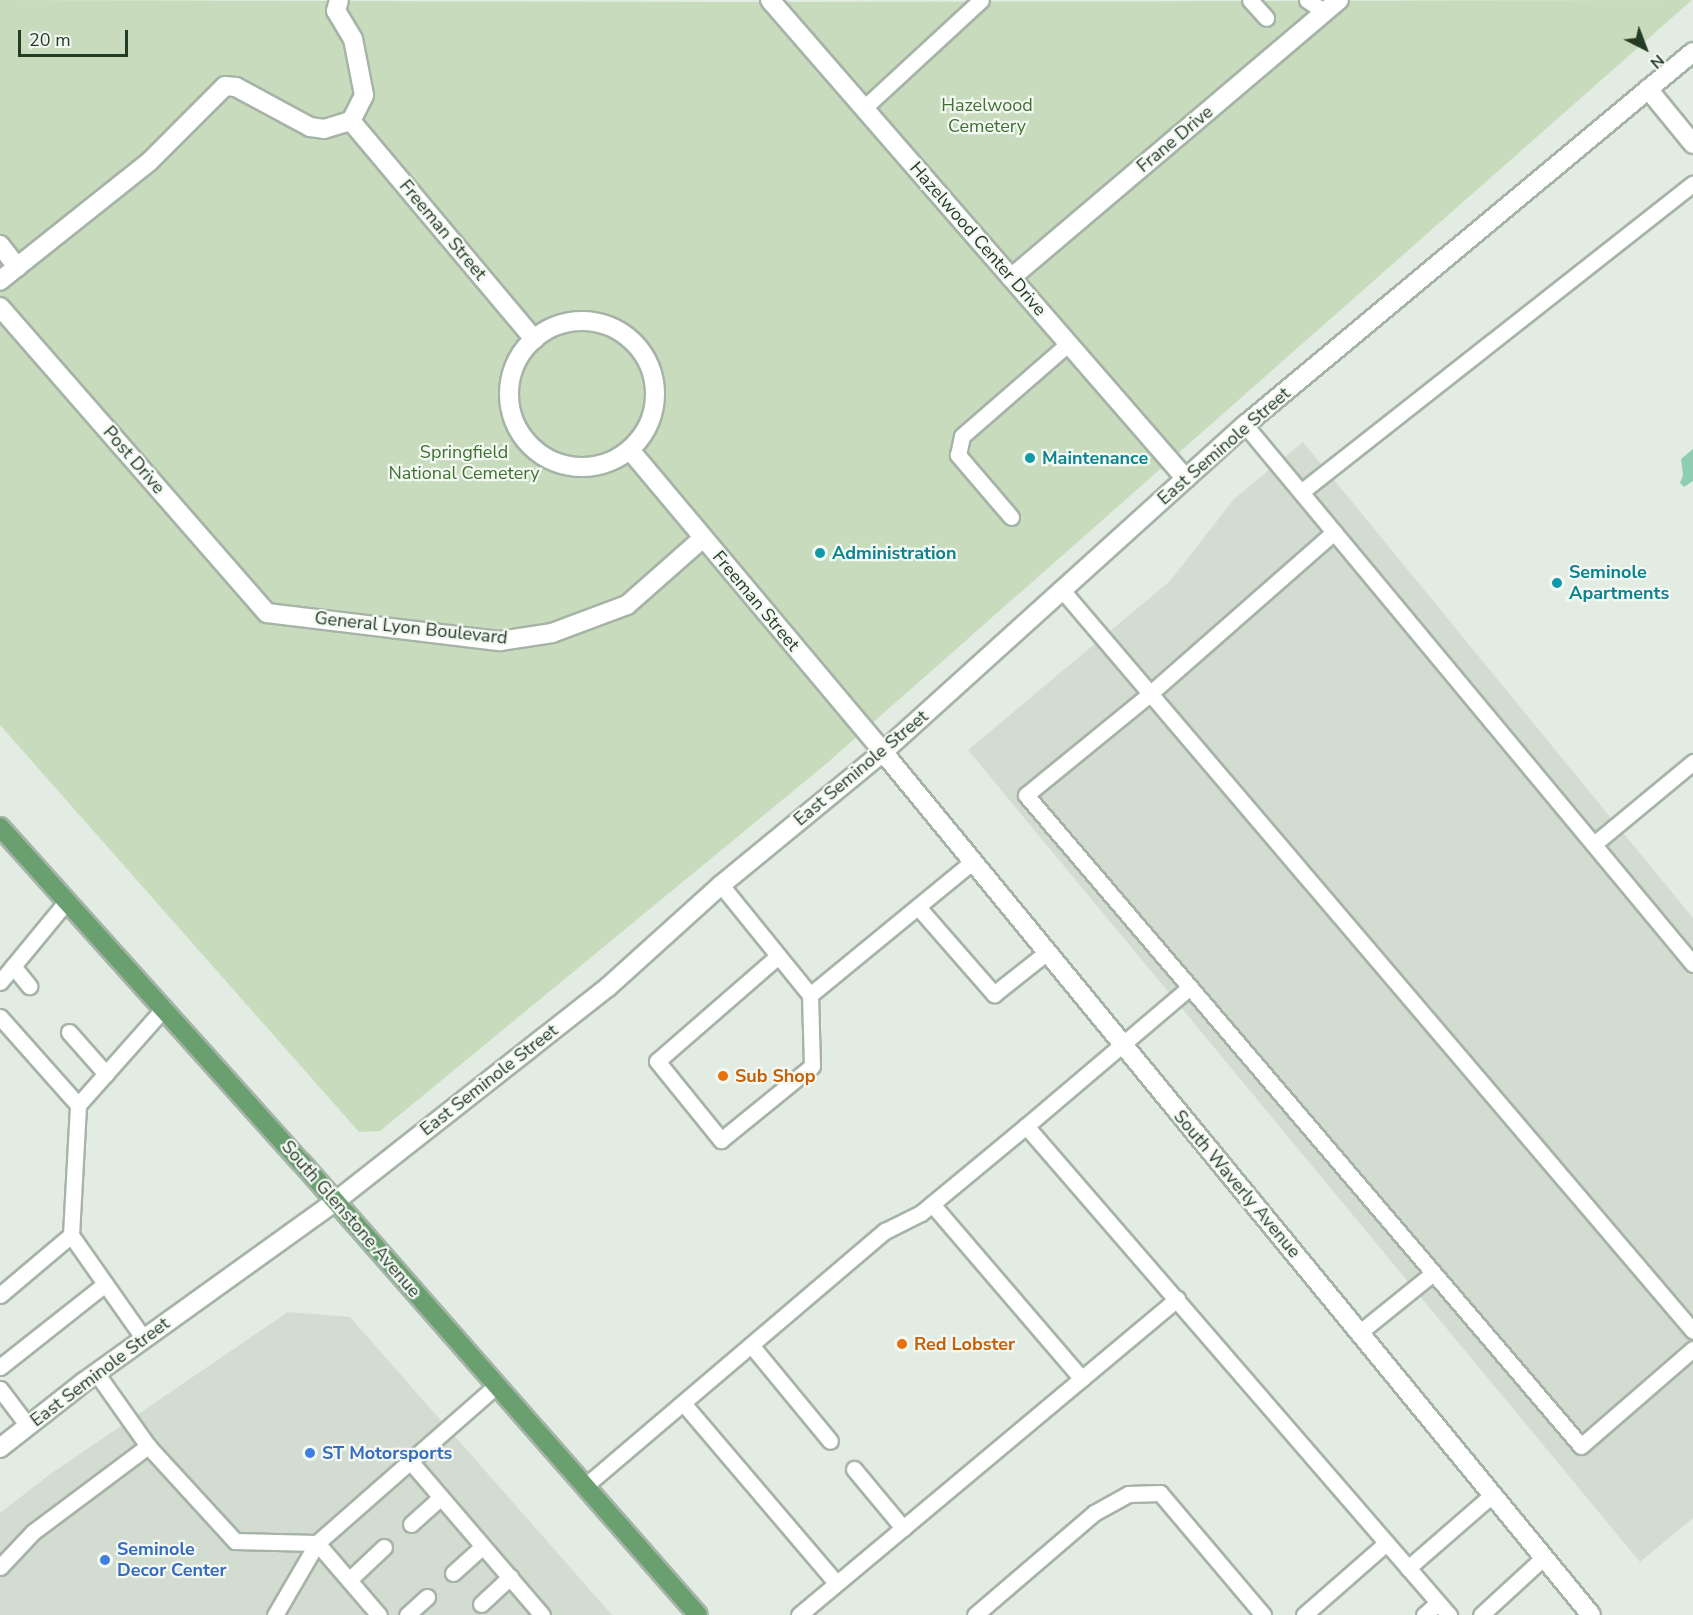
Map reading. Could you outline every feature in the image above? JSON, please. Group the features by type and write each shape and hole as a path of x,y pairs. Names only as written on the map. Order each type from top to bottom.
{"main road":[{"name":"South Glenstone Avenue","path":"0,827 336,1201 698,1615"}],"street":[{"path":"0,281 149,162 225,86 236,87 310,127 324,129 351,121 364,95 353,39 336,11 339,0"},
{"name":"Hazelwood Center Drive","path":"770,0 1186,479"},
{"name":"Frane Drive","path":"1011,278 1332,6"},
{"name":"East Seminole Street","path":"0,1448 144,1339 336,1201 608,987 721,885 883,752 1245,425 1693,52"},
{"path":"1648,89 1693,144"},
{"name":"Freeman Street","path":"351,121 534,339"},
{"path":"0,244 17,267"},
{"name":"Post Drive","path":"0,307 267,614"},
{"path":"576,321 599,323 620,332 637,346 650,366 655,388 653,411 645,433 630,450 608,463 583,468 558,463 536,451 519,432 510,408 510,383 518,359 534,339 554,327 576,321"},
{"name":"Freeman Street","path":"630,450 883,752"},
{"name":"General Lyon Boulevard","path":"267,614 500,640 552,633 627,605 703,538"},
{"name":"South Waverly Avenue","path":"883,752 1591,1615"}],"lane":[{"path":"864,108 981,0"},
{"path":"1250,0 1266,18"},
{"path":"1307,0 1332,6"},
{"path":"1301,492 1693,183"},
{"path":"1011,517 958,456 962,436 1068,344"},
{"path":"1245,425 1693,964"},
{"path":"1334,532 1151,693 1026,795 1581,1446 1693,1349"},
{"path":"1062,590 1693,1331"},
{"path":"1594,844 1693,762"},
{"path":"810,995 972,862"},
{"path":"721,885 810,995 812,1066 721,1140 657,1061 778,956"},
{"path":"0,982 66,902"},
{"path":"918,907 994,994 1047,952"},
{"path":"13,966 29,986"},
{"path":"585,1486 885,1231 932,1204 1190,987"},
{"path":"144,1339 70,1235 78,1105 164,1008"},
{"path":"0,1017 78,1105"},
{"path":"69,1032 106,1074"},
{"path":"1026,1126 1177,1299 1385,1544 1449,1615"},
{"path":"932,1204 1082,1378"},
{"path":"0,1295 70,1235"},
{"path":"1360,1332 1433,1273"},
{"path":"0,1367 105,1284"},
{"path":"799,1615 1177,1299"},
{"path":"751,1345 830,1441"},
{"path":"97,1374 148,1446 236,1541 317,1543 379,1615"},
{"path":"275,1615 317,1543 497,1385"},
{"path":"0,1389 28,1426"},
{"path":"682,1403 836,1583"},
{"path":"0,1567 33,1532 148,1446"},
{"path":"410,1461 510,1577 534,1612"},
{"path":"854,1469 903,1528"},
{"path":"975,1615 1094,1513 1128,1494 1160,1493 1263,1615"},
{"path":"1408,1568 1493,1494"},
{"path":"411,1524 441,1497"},
{"path":"1304,1615 1385,1544"},
{"path":"453,1573 483,1546"},
{"path":"349,1580 384,1547"},
{"path":"1481,1615 1544,1557"},
{"path":"481,1604 510,1577"},
{"path":"407,1615 427,1597"},
{"path":"1424,1615 1438,1603"}],"shaded area":[{"path":"1303,442 1693,918 1693,1518 1640,1562 968,750 1170,581 1234,499"},
{"path":"1693,449 1693,481 1684,487 1680,483 1683,475 1681,459"},
{"path":"288,1312 350,1317 612,1615 0,1615 0,1513 49,1475"}],"green space":[{"name":"Springfield National Cemetery","path":"0,0 735,2 1692,0 826,764 380,1131 359,1132 0,725"}],"place":[{"name":"Maintenance","path":"1030,458"},
{"name":"Administration","path":"820,553"},
{"name":"Seminole Apartments","path":"1557,583"},
{"name":"Sub Shop","path":"723,1076"},
{"name":"Red Lobster","path":"902,1344"},
{"name":"ST Motorsports","path":"310,1453"},
{"name":"Seminole Decor Center","path":"105,1560"}],"park label":[{"name":"Hazelwood Cemetery","path":"987,116"}]}
